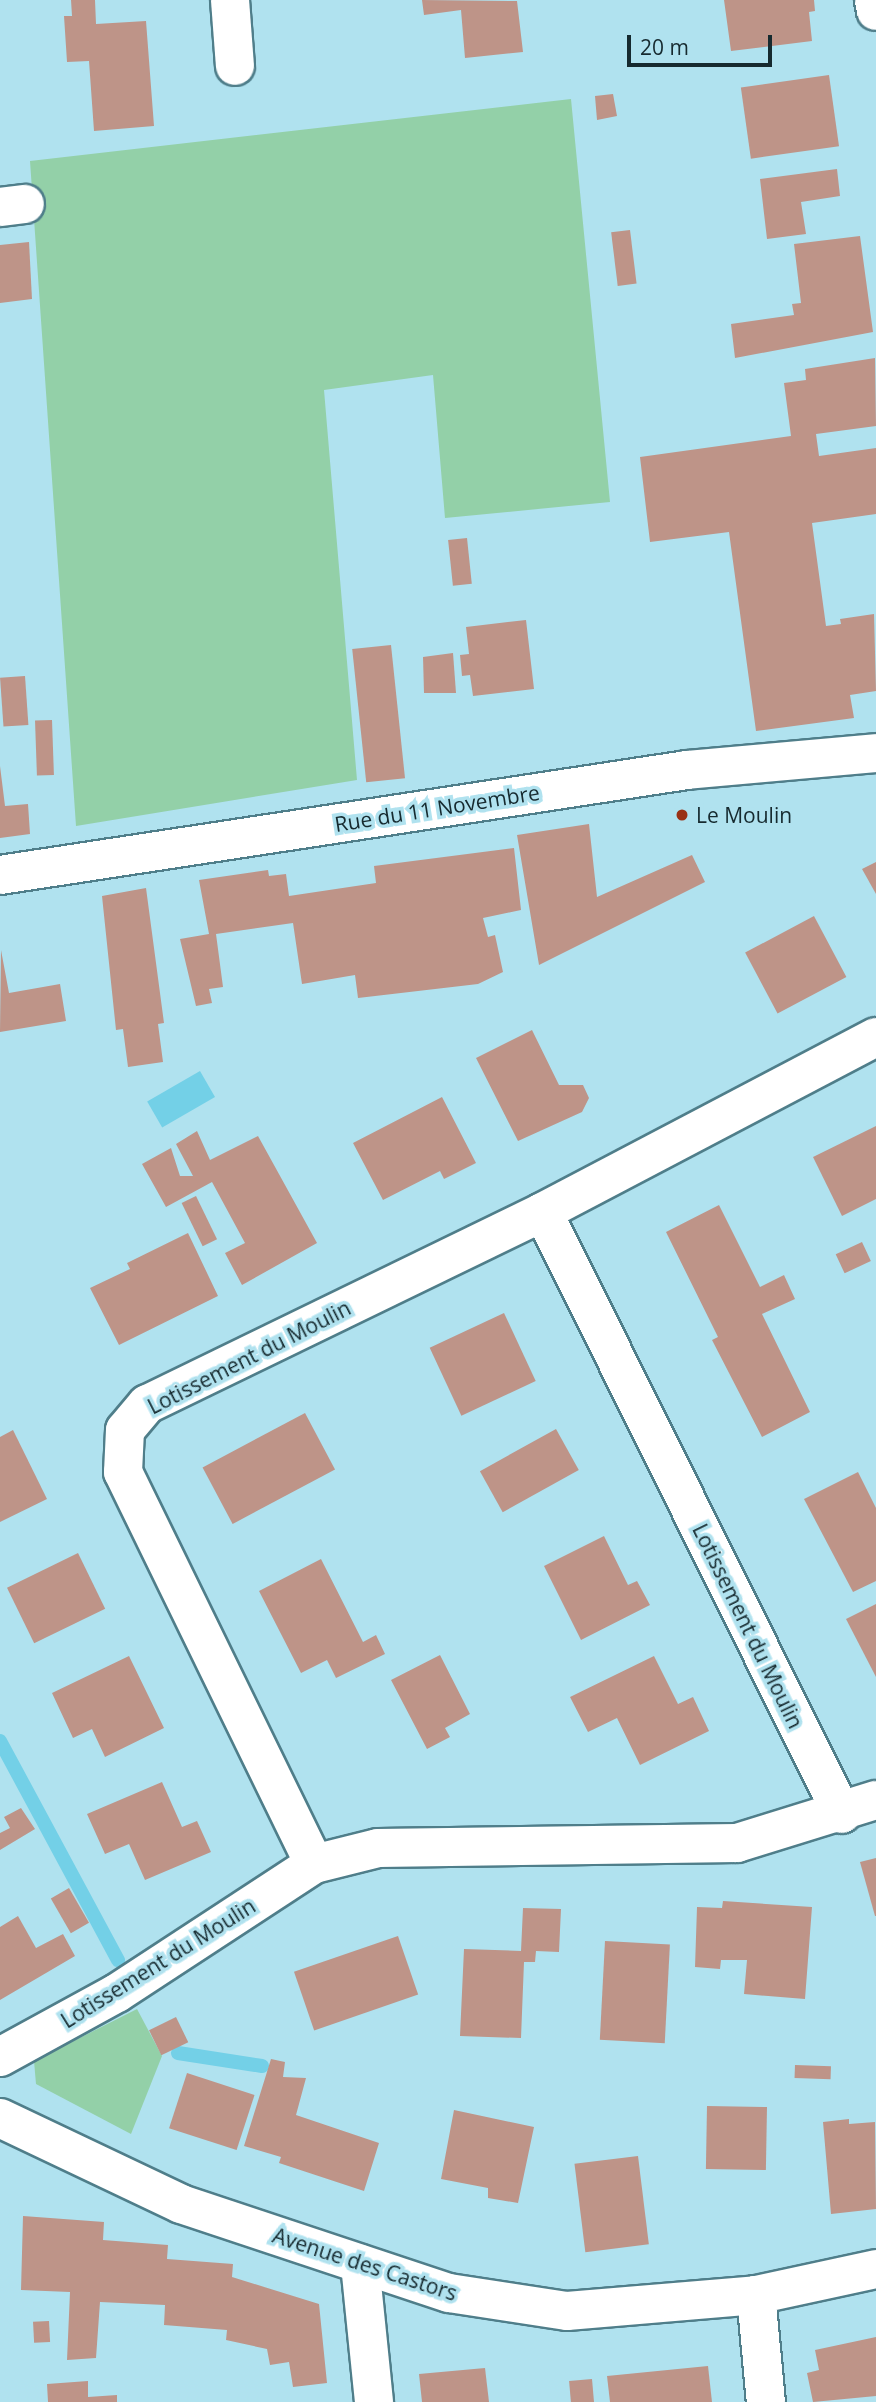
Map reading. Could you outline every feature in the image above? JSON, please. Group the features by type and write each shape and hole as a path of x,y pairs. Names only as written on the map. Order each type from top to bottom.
{"street":[{"path":"230,0 235,66"},
{"path":"874,0 876,11"},
{"name":"Rue du 11 Novembre","path":"0,875 687,770 876,753"},
{"name":"Lotissement du Moulin","path":"314,1864 123,1472 125,1430 147,1404 543,1212 876,1037"},
{"name":"Lotissement du Moulin","path":"0,2057 117,1993 314,1864 378,1848 737,1843 859,1807 543,1212"},
{"name":"Avenue des Castors","path":"0,2118 181,2204 449,2293 567,2311 756,2295 876,2269"},
{"path":"360,2264 374,2402"},
{"path":"756,2295 766,2402"}],"green space":[{"path":"571,99 610,502 445,518 433,375 324,390 357,780 76,826 30,161"},
{"path":"137,2009 162,2056 131,2134 36,2084 34,2061"}],"water":[{"path":"200,1071 215,1097 162,1127 147,1102"}],"building":[{"path":"71,0 95,0 96,24 146,21 154,126 94,131 89,61 67,62 64,16 72,16"},
{"path":"422,0 517,1 523,52 465,58 461,10 424,15"},
{"path":"724,0 814,0 815,11 809,12 812,41 731,51"},
{"path":"829,75 839,146 751,159 741,87"},
{"path":"613,94 617,116 597,120 595,96"},
{"path":"837,169 840,196 801,202 806,234 767,239 760,179"},
{"path":"630,230 637,284 618,286 611,232"},
{"path":"860,236 873,332 735,358 731,324 794,315 792,304 801,303 794,244"},
{"path":"29,242 32,299 0,303 0,245"},
{"path":"875,358 876,426 816,434 819,456 876,448 876,514 812,523 826,626 841,624 840,619 874,614 876,691 850,695 854,718 756,731 729,532 650,542 640,457 791,436 784,383 806,380 805,369"},
{"path":"467,538 472,584 453,586 448,540"},
{"path":"526,620 534,689 473,696 470,675 462,676 460,655 469,654 466,627"},
{"path":"391,645 405,778 366,782 352,649"},
{"path":"453,653 456,693 424,693 423,657"},
{"path":"25,676 28,725 3,727 0,678"},
{"path":"52,720 54,775 37,776 35,721"},
{"path":"0,766 5,806 28,804 30,834 0,838"},
{"path":"589,824 597,897 692,855 705,882 539,965 517,835"},
{"path":"514,848 521,910 483,918 488,937 495,935 503,972 478,984 358,998 355,975 302,984 293,923 216,934 223,987 209,989 212,1003 196,1006 180,939 209,934 199,880 268,870 269,876 286,874 289,896 376,883 374,866"},
{"path":"876,862 876,894 862,869"},
{"path":"146,888 164,1023 158,1024 163,1062 128,1067 123,1029 116,1030 102,896"},
{"path":"814,916 846,977 778,1014 745,953"},
{"path":"1,950 9,993 60,984 66,1021 0,1032"},
{"path":"532,1030 559,1085 583,1085 589,1098 582,1112 518,1141 476,1058"},
{"path":"442,1097 476,1163 444,1179 440,1171 383,1200 353,1143"},
{"path":"876,1126 876,1199 842,1216 813,1157"},
{"path":"197,1131 210,1160 258,1136 317,1243 242,1285 225,1253 245,1243 212,1182 166,1207 142,1164 171,1148 180,1176 193,1176 176,1144"},
{"path":"196,1196 217,1239 203,1246 182,1203"},
{"path":"719,1205 760,1287 784,1275 795,1299 762,1314 810,1412 762,1437 712,1340 718,1337 666,1232"},
{"path":"188,1233 218,1296 119,1345 90,1288 130,1269 127,1263"},
{"path":"862,1242 871,1261 845,1273 836,1254"},
{"path":"504,1313 536,1381 461,1416 430,1348"},
{"path":"305,1413 335,1470 233,1524 203,1467"},
{"path":"556,1429 579,1470 503,1512 480,1471"},
{"path":"13,1430 47,1499 0,1522 0,1437"},
{"path":"858,1472 876,1508 876,1581 853,1592 804,1499"},
{"path":"604,1536 628,1585 637,1581 650,1605 581,1640 544,1566"},
{"path":"78,1553 105,1609 34,1643 7,1588"},
{"path":"321,1559 363,1642 376,1635 385,1654 336,1678 327,1660 301,1673 259,1591"},
{"path":"876,1604 876,1677 846,1619"},
{"path":"440,1655 470,1714 445,1728 450,1737 427,1749 391,1680"},
{"path":"129,1656 164,1728 105,1757 92,1729 73,1738 52,1693"},
{"path":"654,1656 678,1704 693,1697 709,1731 640,1765 617,1718 588,1732 570,1697"},
{"path":"162,1782 182,1827 197,1821 211,1852 145,1880 129,1844 105,1854 87,1814"},
{"path":"21,1808 35,1829 0,1850 0,1833 10,1828 4,1817"},
{"path":"876,1858 876,1916 875,1916 860,1862"},
{"path":"69,1888 89,1923 71,1933 51,1898"},
{"path":"723,1901 812,1907 805,1999 744,1994 747,1960 721,1960 720,1969 695,1967 697,1907 722,1908"},
{"path":"523,1908 561,1909 559,1952 536,1951 535,1962 524,1962 521,2038 460,2036 464,1949 521,1951"},
{"path":"18,1916 36,1948 63,1934 75,1956 0,2000 0,1927"},
{"path":"398,1936 418,1995 314,2030 294,1972"},
{"path":"605,1941 670,1944 665,2043 600,2040"},
{"path":"176,2017 188,2042 161,2055 149,2030"},
{"path":"271,2059 285,2062 283,2077 306,2078 296,2115 379,2143 364,2191 279,2163 281,2157 244,2146"},
{"path":"795,2065 831,2066 831,2079 795,2078"},
{"path":"187,2073 255,2095 237,2150 169,2128"},
{"path":"707,2106 767,2107 766,2170 706,2169"},
{"path":"454,2110 534,2127 518,2203 488,2198 488,2188 441,2179"},
{"path":"849,2119 849,2124 875,2122 876,2209 831,2214 823,2122"},
{"path":"638,2156 649,2244 585,2252 574,2164"},
{"path":"23,2216 104,2222 103,2240 168,2245 167,2259 233,2264 232,2277 319,2304 327,2383 293,2387 289,2362 270,2365 267,2349 226,2340 227,2330 164,2325 165,2305 100,2302 96,2358 67,2360 70,2292 21,2290"},
{"path":"49,2321 50,2342 34,2343 33,2322"},
{"path":"876,2337 876,2396 813,2402 807,2373 819,2370 815,2350"},
{"path":"708,2366 712,2402 610,2402 607,2376"},
{"path":"485,2368 489,2402 422,2402 419,2374"},
{"path":"592,2379 594,2402 571,2402 569,2381"},
{"path":"88,2381 88,2397 117,2395 117,2402 48,2402 47,2384"}],"waterway":[{"path":"0,1741 118,1960"},
{"path":"178,2053 262,2066"}],"place":[{"name":"Le Moulin","path":"682,815"}]}
